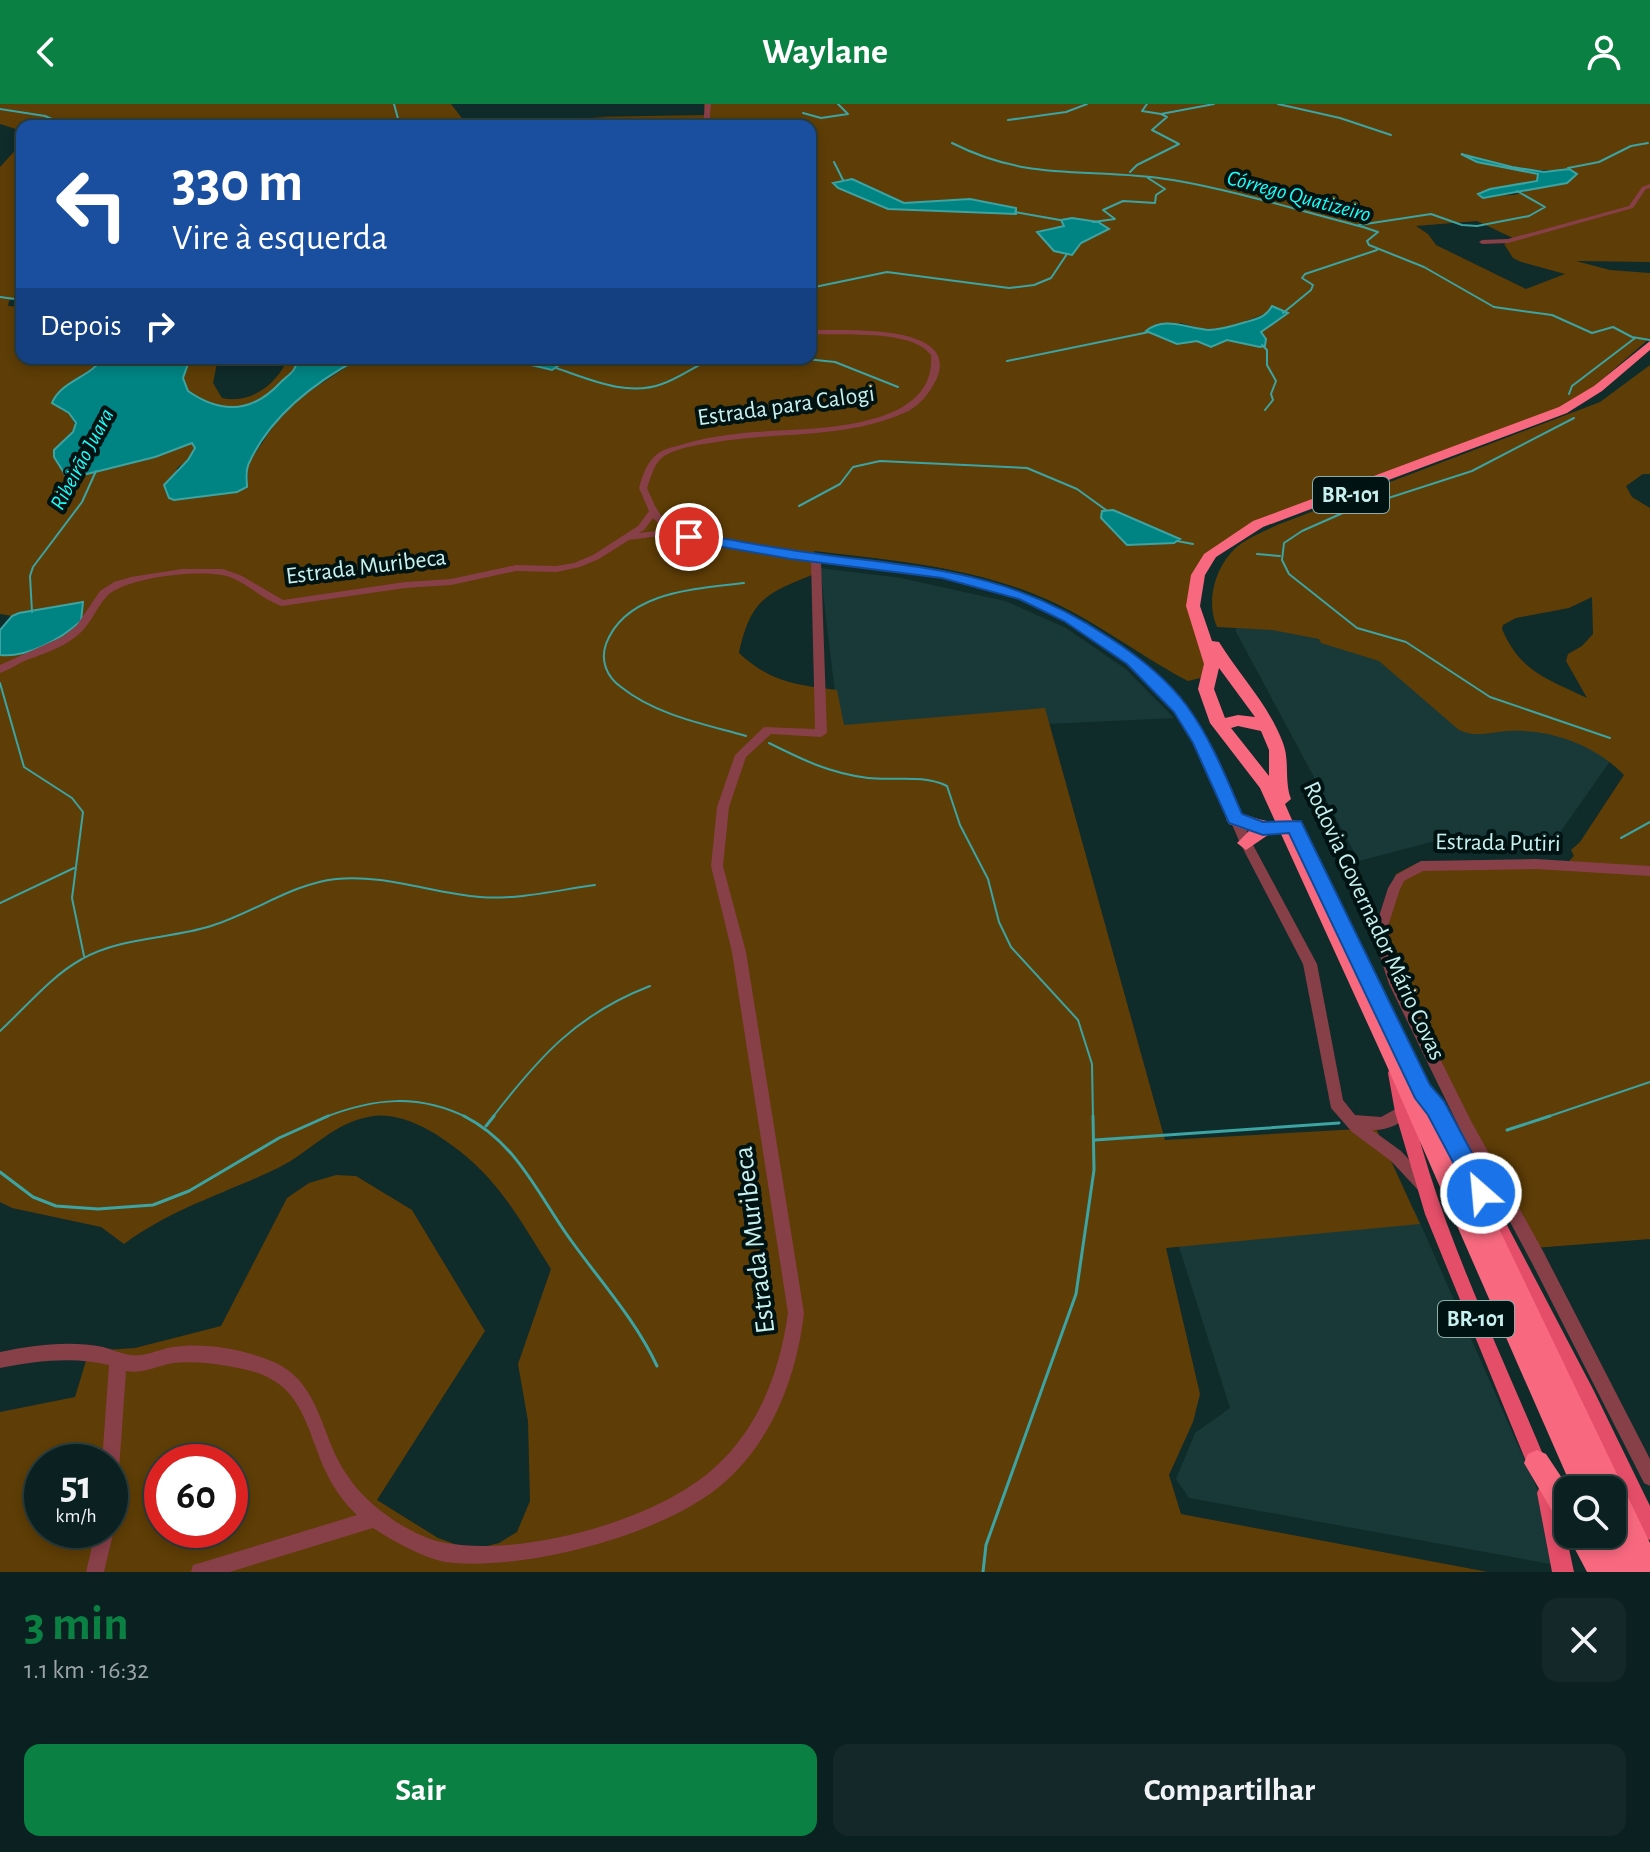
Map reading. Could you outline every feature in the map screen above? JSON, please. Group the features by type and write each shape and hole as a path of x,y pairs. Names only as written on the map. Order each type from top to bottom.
{"highway":[{"name":"Rodovia Governador Mário Covas","path":"1221,727 1206,689 1212,664 1193,606 1198,575 1211,554 1258,524 1563,410 1599,389 1649,350"},
{"name":"Rodovia Governador Mário Covas","path":"1604,1476 1422,1092 1290,826 1276,785 1277,751 1252,696 1221,663 1204,613 1206,584 1212,569 1245,536 1594,403 1624,383 1649,350"},
{"path":"1221,727 1231,721 1246,719 1267,727"},
{"name":"BR-101","path":"1221,727 1267,785 1290,826 1397,1064"},
{"path":"1235,819 1263,829 1290,826"},
{"path":"1246,843 1263,829"},
{"path":"1397,1064 1581,1476"},
{"path":"1537,1463 1554,1489"},
{"name":"Rodovia Governador Mário Covas","path":"1626,1523 1649,1572"},
{"path":"1589,1548 1603,1572"},
{"path":"1612,1548 1622,1572"}],"main road":[{"name":"BR-101","path":"1397,1064 1396,1078 1403,1112 1425,1188 1471,1308 1537,1463 1560,1545 1563,1572"},
{"name":"Rodovia Governador Mário Covas","path":"1422,1092 1455,1141 1587,1398 1650,1529"}],"street":[{"path":"1482,242 1508,241 1631,207 1644,188 1650,186"},
{"name":"Estrada para Calogi","path":"652,513 643,488 659,455 687,445 728,437 830,428 884,417 905,410 931,385 937,363 935,352 926,344 890,335 816,332"},
{"path":"652,513 673,532"},
{"name":"Estrada Muribeca","path":"0,670 77,632 94,605 111,587 144,578 224,572 267,598 282,603 405,585 451,582 516,568 556,569 596,557 641,528 652,513"},
{"path":"626,537 673,532 816,557 942,573 1024,596 1088,629 1133,660 1180,708 1202,742 1246,843 1310,964 1321,1007 1336,1103 1351,1121 1396,1156 1425,1188"},
{"name":"Estrada Muribeca","path":"0,1360 36,1353 93,1354 134,1364 196,1352 277,1372 297,1388 336,1476 350,1496 375,1518 406,1537 443,1553 478,1557 513,1555 604,1535 687,1497 720,1475 771,1409 793,1348 796,1313 741,967 717,866 723,807 741,755 768,730 821,733 816,557"},
{"name":"Estrada Putiri","path":"1650,871 1536,864 1421,866 1400,878 1382,926 1385,950 1396,984 1466,1126 1650,1477"},
{"path":"1351,1121 1382,1124 1403,1112"},
{"path":"112,1444 118,1360"},
{"path":"1587,1398 1611,1399"},
{"path":"200,1572 375,1518"},
{"path":"95,1572 101,1548"}],"shaded area":[{"path":"0,104 451,104 463,120 16,120 16,129 0,124"},
{"path":"704,104 1650,104 1650,262 1576,261 1610,270 1650,273 1650,338 1590,390 1560,408 1270,515 1205,564 1193,602 1216,674 1188,681 1064,608 990,579 932,566 814,551 817,573 774,592 756,608 739,653 773,676 837,690 844,725 1045,708 1165,1140 1376,1128 1420,1224 1166,1248 1200,1394 1193,1422 1169,1475 1181,1514 1488,1572 0,1572 0,1412 75,1397 89,1351 135,1348 221,1326 287,1198 309,1183 336,1175 356,1176 412,1210 485,1331 377,1500 438,1538 471,1550 499,1543 517,1532 530,1501 528,1421 518,1364 551,1269 502,1194 474,1164 430,1131 390,1116 374,1116 347,1124 278,1168 180,1211 124,1244 101,1227 12,1208 0,1202 0,655 28,651 59,638 75,625 84,603 12,616 0,614 0,167 16,150 16,297 9,301 8,306 16,307 16,364 98,364 89,374 73,382 61,410 69,413 76,427 54,457 63,471 167,452 192,443 195,448 188,460 177,468 174,500 247,488 248,464 274,425 295,401 351,364 527,364 543,369 551,364 816,364 816,120 624,120 628,119 589,117 705,115","holes":["1460,156 1516,167 1572,170 1577,173 1514,195 1478,196 1490,189 1537,181 1538,174","847,179 861,182 904,203 970,199 1016,208 1016,213 888,209 834,185","1072,218 1098,222 1109,229 1081,243 1072,255 1057,252 1044,230 1064,226 1061,222","1477,221 1515,239 1504,244 1513,258 1565,274 1526,289 1436,245 1428,234 1416,226","1277,309 1287,313 1260,332 1265,346 1260,347 1227,340 1215,344 1197,341 1177,344 1146,331 1181,323 1205,330 1226,329"]},
{"path":"188,364 217,364 213,383 222,398 243,398 262,390 278,376 285,364 297,364 269,393 247,405 236,407 212,404 200,398 188,391 183,378"},
{"path":"1650,365 1650,474 1643,474 1626,486 1632,497 1650,508 1650,1239 1534,1248 1387,966 1384,902 1396,874 1417,863 1566,864 1574,856 1571,850 1580,842 1624,775 1600,755 1556,736 1525,731 1478,734 1459,730 1379,661 1321,643 1319,639 1272,630 1217,627 1212,606 1215,584 1224,563 1242,543 1257,534 1600,402","holes":["1592,597 1593,634 1582,646 1568,654 1566,661 1587,698 1527,665 1509,644 1502,629 1503,625 1516,618 1569,608"]},
{"path":"820,568 901,578 1005,601 1066,628 1127,670 1174,718 840,734"},
{"path":"1294,594 1620,747 1552,844 1435,841 1359,861 1235,630"},
{"path":"1414,1209 1554,1527 1554,1548 1563,1548 1572,1568 1189,1498 1176,1479 1195,1433 1230,1408 1173,1228"}],"water":[{"path":"1461,154 1512,167 1544,172 1569,169 1577,174 1567,183 1483,198 1478,194 1537,181 1538,174 1477,162"},
{"path":"852,179 904,203 970,199 1016,208 1016,214 888,209 833,183"},
{"path":"1072,218 1098,222 1109,229 1081,243 1072,255 1054,251 1037,232 1064,226 1061,220"},
{"path":"1272,306 1288,313 1261,332 1266,339 1265,346 1260,347 1227,340 1211,347 1197,341 1177,344 1146,331 1160,324 1222,329 1261,317"},
{"path":"188,364 183,378 188,391 212,404 236,407 247,405 269,393 297,364 350,364 311,390 281,416 249,463 247,487 237,492 174,500 169,498 164,485 188,460 195,448 192,443 155,457 87,474 66,476 54,457 54,450 73,432 76,423 69,413 52,403 62,390 97,365"},
{"path":"527,364 559,365 552,370"},
{"path":"1113,510 1180,539 1174,543 1127,545 1101,518 1102,511"},
{"path":"83,602 81,621 64,634 32,650 0,655 0,630 12,616"}],"waterway":[{"name":"Ribeirão Juara","path":"394,104 398,120"},
{"path":"803,113 821,118 848,114 838,104"},
{"path":"1008,120 1066,112 1087,104"},
{"name":"Córrego Quatizeiro","path":"1147,104 1142,111 1161,114"},
{"path":"1161,114 1214,104"},
{"path":"1278,104 1340,118 1391,135"},
{"path":"0,109 54,120"},
{"name":"Córrego Quatizeiro","path":"1130,172 1137,165 1179,144 1152,130 1167,117 1161,114"},
{"name":"Córrego Quatizeiro","path":"952,143 1009,164 1062,172 1173,180 1245,195 1363,227 1378,232 1367,241 1369,245 1424,267 1494,307 1552,315 1592,333 1613,327 1632,337 1650,340"},
{"path":"1568,168 1599,162 1631,146 1648,143"},
{"path":"834,162 843,180"},
{"path":"1093,222 1115,219 1103,210 1123,201 1155,203 1156,195 1165,189 1148,178"},
{"path":"1359,225 1431,214 1462,225 1477,226 1529,216 1545,207 1517,191"},
{"path":"1015,212 1060,220"},
{"path":"1283,313 1311,290 1313,285 1302,278 1305,274 1377,250"},
{"path":"816,287 887,272 1009,288 1034,285 1051,278 1067,254"},
{"path":"0,297 15,299"},
{"path":"1007,361 1149,332"},
{"path":"1569,394 1572,386 1635,338"},
{"path":"1262,345 1267,350 1267,365 1276,381 1271,394 1273,400 1265,410"},
{"path":"816,360 835,362 898,387"},
{"path":"556,368 608,385 635,389 669,381 702,364"},
{"path":"1574,418 1472,471 1345,512 1302,531 1284,543 1282,560 1289,574 1357,628 1406,642 1490,697 1610,738"},
{"path":"799,506 840,484 853,467 880,461 1027,468 1077,489 1106,510"},
{"name":"Ribeirão Juara","path":"32,612 30,576 33,567 82,502 96,471"},
{"path":"1177,541 1193,544"},
{"path":"1257,554 1280,556"},
{"path":"744,583 685,591 646,603 629,613 616,626 606,644 604,656 612,678 649,705 681,718 746,736"},
{"name":"Ribeirão Juara","path":"0,683 24,767 72,798 83,812 72,898 84,956"},
{"path":"769,743 841,773 868,778 928,780 947,786 960,825 988,879 999,922 1011,947 1078,1020 1092,1064 1093,1118"},
{"path":"1621,838 1650,822"},
{"path":"0,903 74,868"},
{"path":"0,1031 39,992 82,959 112,946 211,926 319,882 372,879 494,898 595,885"},
{"path":"492,1118 543,1057 580,1024 624,997 650,986"},
{"path":"1547,1117 1650,1082"},
{"path":"326,1117 360,1106 396,1101 431,1105 466,1117"},
{"path":"486,1126 494,1116"},
{"path":"983,1572 986,1545 1076,1294 1094,1170 1093,1116"},
{"path":"0,1172 33,1197 56,1206 98,1209 153,1205 189,1191 279,1138 326,1117"},
{"path":"466,1117 498,1140 524,1170 570,1239 628,1316 657,1366"},
{"path":"1507,1130 1547,1117"},
{"path":"1095,1140 1339,1123"}],"route":[{"path":"689,537 791,555 942,573 987,584 1024,596 1069,617 1133,660 1158,682 1180,708 1202,742 1235,819 1263,829 1295,826 1422,1092 1436,1108 1481,1193"}]}
